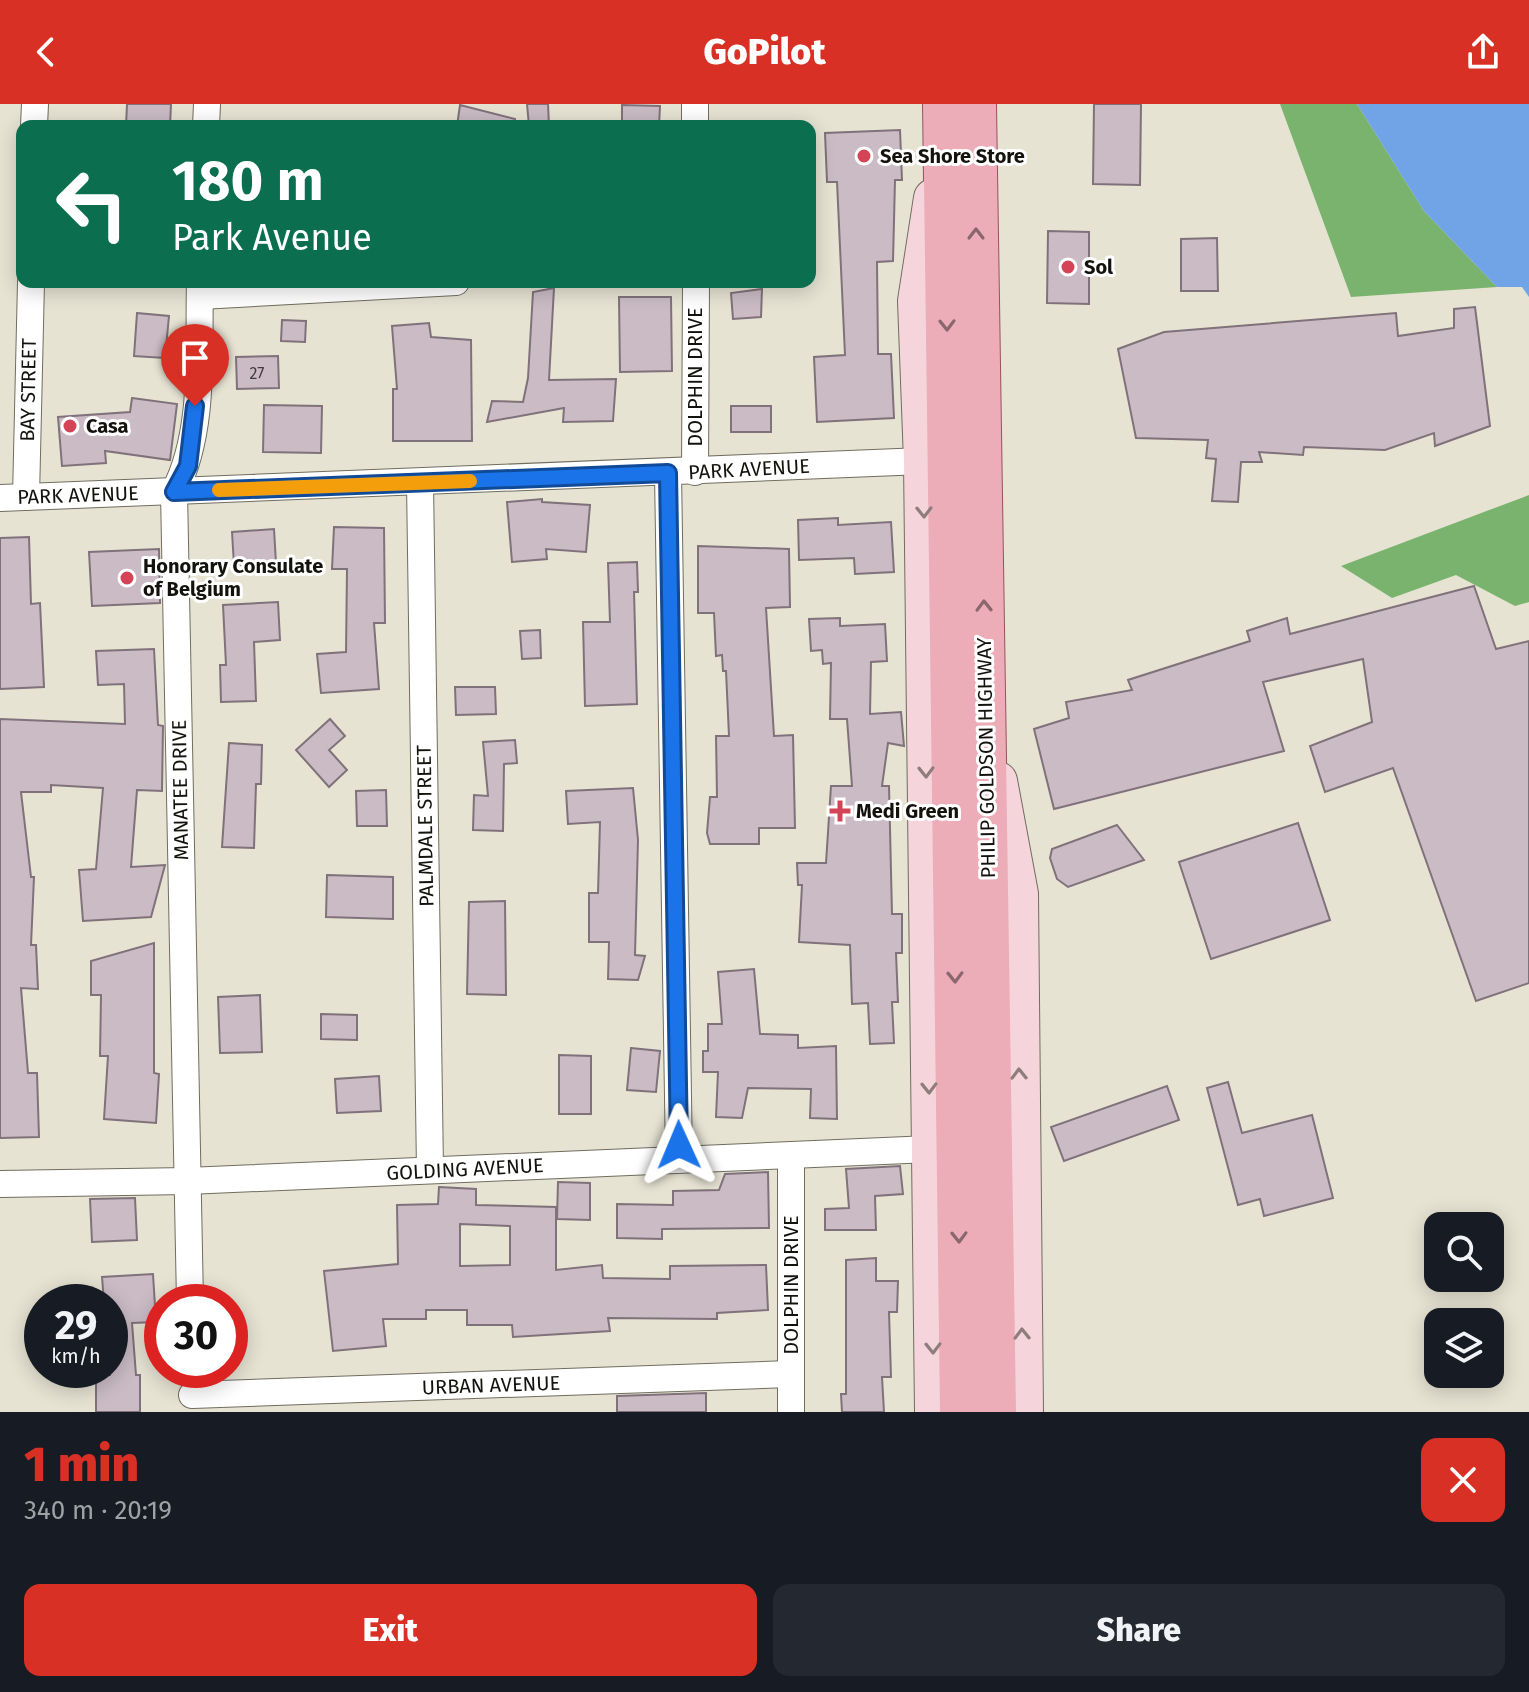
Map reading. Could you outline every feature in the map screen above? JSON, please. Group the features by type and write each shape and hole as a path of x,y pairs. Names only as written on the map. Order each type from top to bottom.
{"main road":[{"name":"PHILIP GOLDSON HIGHWAY","path":"955,112 986,719 995,1412"},
{"name":"PHILIP GOLDSON HIGHWAY","path":"955,112 961,1412"}],"street":[{"path":"934,1412 923,461 917,301 955,112"},
{"name":"BAY STREET","path":"13,498 30,288"},
{"path":"200,289 237,288"},
{"name":"DOLPHIN DRIVE","path":"695,472 696,288"},
{"name":"MANATEE DRIVE","path":"190,1284 174,492 188,466 195,406 200,289"},
{"name":"PARK AVENUE","path":"13,498 923,461"},
{"path":"668,473 679,1159"},
{"name":"PALMDALE STREET","path":"420,483 430,1170"},
{"path":"986,719 1019,894 1024,1412"},
{"name":"GOLDING AVENUE","path":"0,1184 187,1181 679,1159 791,1158 930,1149"},
{"name":"DOLPHIN DRIVE","path":"791,1158 791,1412"},
{"name":"URBAN AVENUE","path":"192,1392 790,1374"}],"green space":[{"path":"1280,104 1357,104 1424,211 1497,287 1351,297"},
{"path":"1529,495 1529,602 1515,606 1456,575 1392,598 1341,566"}],"water":[{"path":"1357,104 1529,104 1529,297 1522,287 1497,287 1424,211"}],"building":[{"path":"127,104 171,104 170,120 126,120"},
{"path":"527,104 548,104 549,120 528,120"},
{"path":"1094,104 1141,104 1140,185 1093,184"},
{"path":"460,105 515,119 515,120 458,120"},
{"path":"622,105 660,106 659,120 622,120"},
{"path":"900,130 902,180 895,180 893,261 877,262 878,354 891,354 894,418 817,422 814,357 845,355 837,182 827,182 825,133"},
{"name":"Sol","path":"1048,231 1089,232 1089,304 1047,303"},
{"path":"1217,238 1218,291 1181,291 1181,239"},
{"path":"554,288 549,380 616,379 613,421 563,422 564,408 487,422 492,401 523,402 528,378 533,292"},
{"path":"762,289 761,317 733,319 731,293"},
{"path":"619,297 671,297 672,371 620,372"},
{"path":"1475,307 1490,426 1435,446 1434,433 1385,450 1304,447 1303,455 1259,452 1262,462 1241,462 1238,502 1212,501 1216,459 1206,458 1208,440 1136,438 1118,349 1164,332 1396,313 1398,336 1454,328 1454,309"},
{"path":"137,313 169,316 165,358 134,356"},
{"path":"282,320 306,321 305,342 281,341"},
{"path":"429,323 431,337 471,340 472,441 393,441 393,389 397,389 392,326"},
{"path":"278,356 279,388 237,389 236,357"},
{"path":"132,398 177,404 170,460 105,451 106,463 62,466 58,417 130,412"},
{"path":"264,405 322,406 321,453 263,452"},
{"path":"731,406 771,406 771,432 731,432"},
{"path":"542,499 542,502 590,505 586,552 546,549 547,559 512,562 507,502"},
{"path":"838,518 838,525 891,522 894,572 855,574 854,558 799,560 798,520"},
{"path":"334,527 384,528 385,623 374,623 379,689 321,693 317,654 346,652 347,569 332,569"},
{"path":"274,529 276,563 234,565 232,532"},
{"path":"29,537 31,604 40,603 44,687 0,689 0,538"},
{"path":"698,546 789,549 790,607 766,608 774,736 793,735 795,828 759,828 759,844 710,844 707,833 710,797 717,797 716,736 729,736 726,671 723,671 722,655 716,656 714,613 698,613"},
{"name":"Honorary Consulate of Belgium","path":"159,549 160,603 92,606 89,552"},
{"path":"637,562 638,592 634,592 637,704 585,706 583,622 610,622 608,563"},
{"path":"1474,586 1496,649 1529,641 1529,983 1476,1001 1393,768 1325,792 1310,746 1372,722 1363,659 1263,682 1284,751 1054,809 1034,729 1069,718 1066,702 1132,690 1128,680 1250,641 1247,631 1287,618 1290,634"},
{"path":"278,602 280,640 254,642 256,701 221,702 220,665 226,665 223,605"},
{"path":"840,618 840,626 885,624 887,661 871,662 870,714 901,712 904,746 888,743 882,786 889,786 892,914 902,914 902,953 896,953 898,1002 892,1002 894,1043 870,1044 868,1003 852,1004 850,945 799,942 802,885 798,885 797,863 826,863 831,786 852,786 847,719 830,719 831,663 823,664 822,650 811,651 809,619"},
{"path":"540,630 541,658 522,659 520,631"},
{"path":"154,649 158,725 163,726 162,791 137,790 131,867 165,865 151,917 83,921 79,870 96,869 103,788 51,785 51,792 21,792 31,877 34,877 31,945 36,945 38,989 21,988 28,1073 37,1073 39,1137 0,1138 0,719 125,724 124,684 98,685 96,651"},
{"path":"455,687 495,687 496,714 456,715"},
{"path":"330,719 345,736 329,750 347,770 329,787 296,750"},
{"path":"515,740 517,763 504,764 503,831 473,830 474,795 488,796 483,742"},
{"path":"229,743 262,745 261,784 256,784 254,848 222,847"},
{"path":"633,788 638,840 635,955 645,956 638,980 608,979 609,942 589,942 589,893 598,893 600,822 568,824 566,791"},
{"path":"386,790 387,826 357,826 356,791"},
{"path":"1298,823 1330,920 1211,959 1179,862"},
{"path":"1117,825 1144,860 1068,887 1057,879 1050,858 1052,849"},
{"path":"327,875 393,877 393,919 326,917"},
{"path":"505,901 506,995 467,994 469,902"},
{"path":"154,943 154,1073 159,1074 156,1123 104,1119 108,1056 100,1056 101,995 91,995 91,961"},
{"path":"754,969 760,1034 798,1035 798,1048 836,1046 837,1119 810,1118 811,1089 748,1088 742,1118 716,1117 718,1072 703,1072 703,1051 708,1051 708,1024 722,1024 718,972"},
{"path":"260,995 262,1052 220,1053 218,997"},
{"path":"321,1014 357,1015 357,1040 321,1039"},
{"path":"631,1048 660,1051 656,1092 627,1090"},
{"path":"559,1055 591,1056 591,1114 559,1114"},
{"path":"379,1076 381,1111 337,1113 335,1079"},
{"path":"1228,1082 1242,1133 1312,1115 1333,1198 1264,1216 1260,1199 1238,1205 1207,1088"},
{"path":"1167,1086 1179,1120 1064,1161 1051,1127"},
{"path":"900,1166 903,1194 875,1196 876,1230 825,1230 825,1209 849,1208 846,1169"},
{"path":"768,1172 769,1228 662,1229 662,1239 617,1238 617,1204 673,1205 673,1191 719,1190 725,1174"},
{"path":"558,1182 590,1183 590,1220 557,1219"},
{"path":"439,1187 476,1189 476,1205 556,1207 556,1270 602,1265 603,1278 670,1279 670,1266 766,1265 768,1310 717,1313 717,1319 608,1318 610,1331 513,1337 512,1325 467,1325 467,1310 426,1310 426,1319 383,1319 386,1346 333,1351 324,1271 398,1264 397,1205 438,1204","holes":["460,1224 510,1226 510,1265 460,1266"]},
{"path":"135,1198 137,1240 92,1242 90,1199"},
{"path":"876,1258 876,1281 898,1281 897,1312 889,1312 891,1377 882,1377 884,1412 842,1412 841,1394 846,1394 846,1260"},
{"path":"153,1274 154,1284 144,1284 144,1322 132,1323 136,1375 140,1375 140,1412 96,1412 96,1388 128,1388 128,1284 103,1284 102,1277"},
{"path":"706,1393 706,1412 617,1412 617,1396"}],"slow traffic":[{"path":"219,490 470,481"}],"place":[{"name":"Sea Shore Store","path":"864,156"},
{"name":"Sol","path":"1068,267"},
{"name":"Casa","path":"70,426"},
{"name":"Honorary Consulate of Belgium","path":"127,578"},
{"name":"Medi Green","path":"840,811"}],"route":[{"path":"195,406 188,466 174,492 668,473 679,1145"}]}
